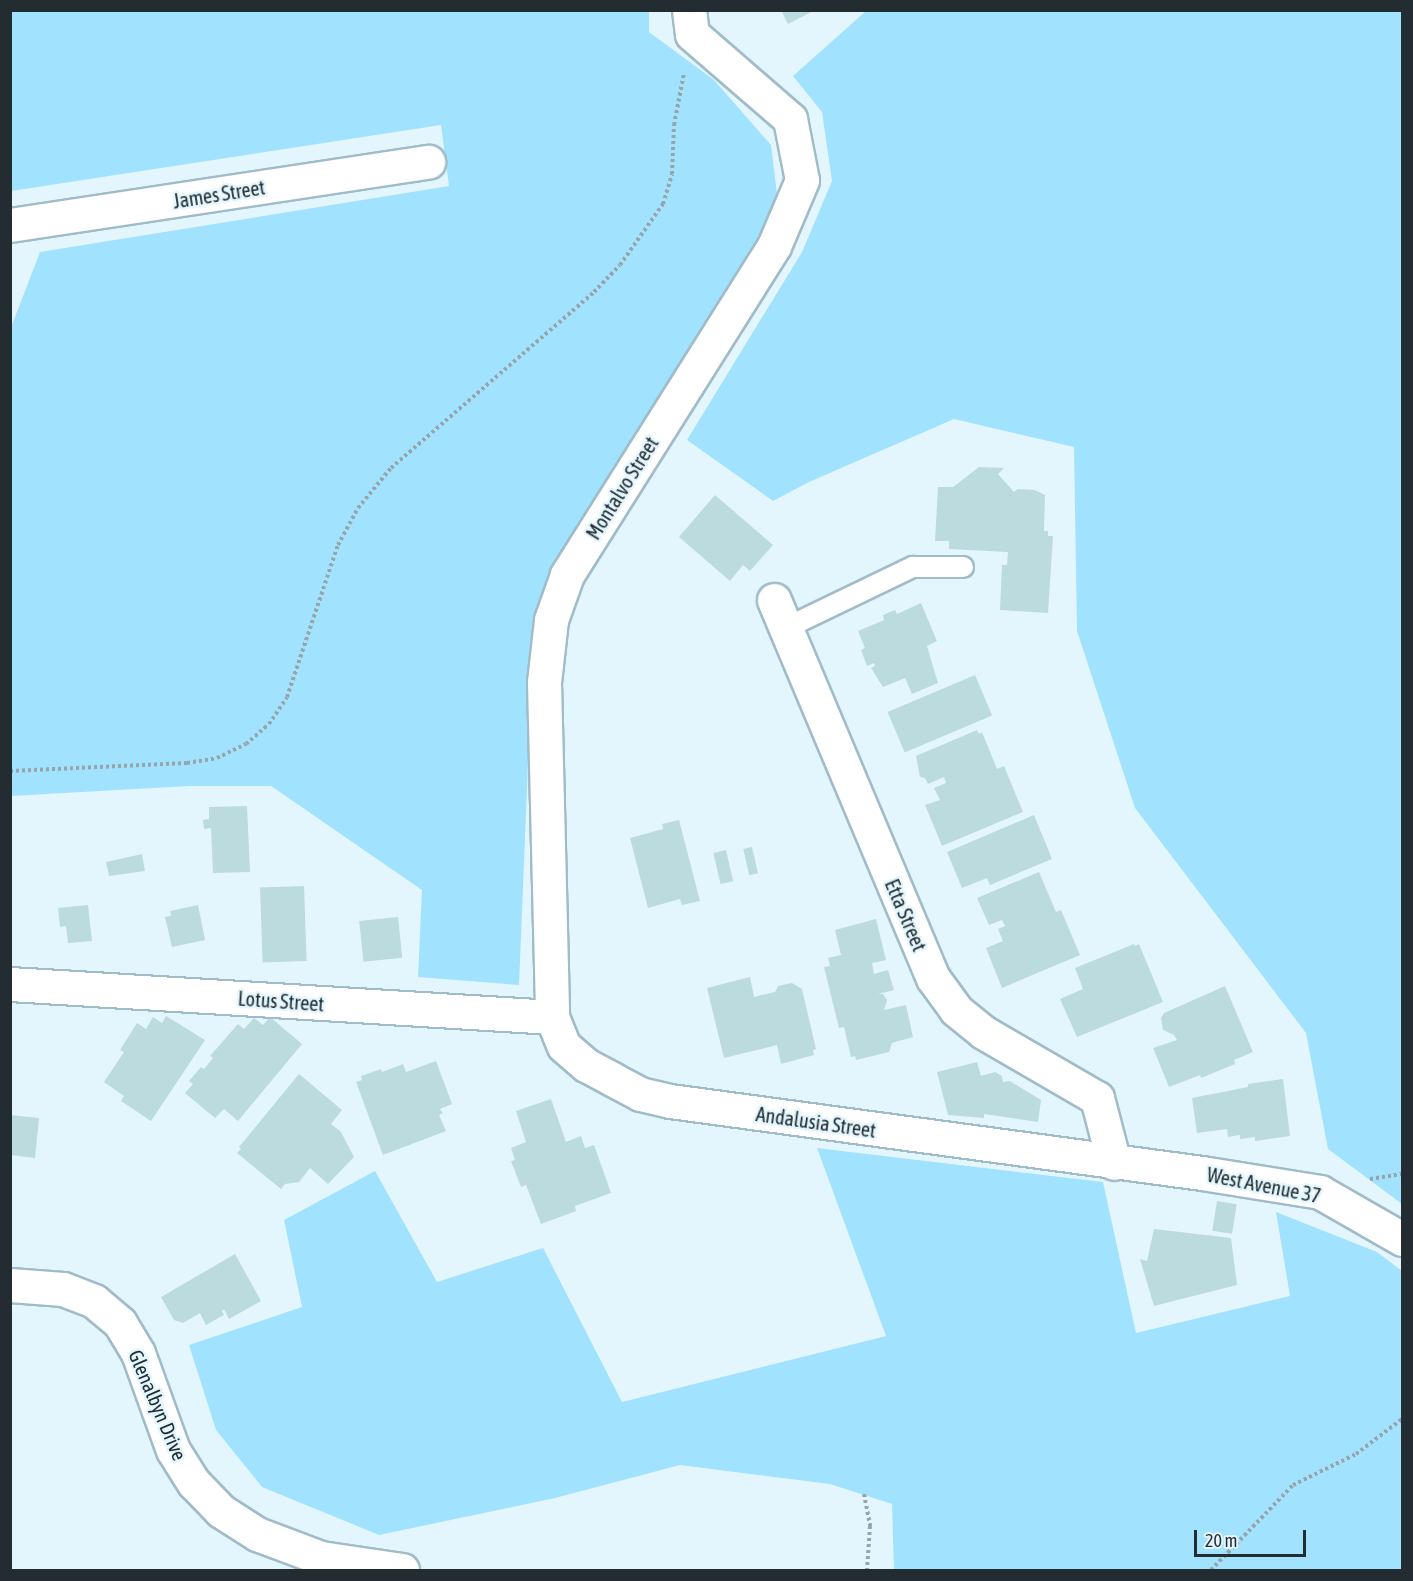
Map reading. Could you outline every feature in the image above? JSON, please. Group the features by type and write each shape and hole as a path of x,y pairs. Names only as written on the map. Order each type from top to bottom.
{"street":[{"name":"Montalvo Street","path":"552,1017 544,682 545,654 551,620 567,575 774,246 802,180 790,119 691,22"},
{"name":"James Street","path":"10,225 428,162"},
{"name":"Etta Street","path":"780,614 933,978 956,1010 983,1032 1097,1098 1113,1163"},
{"name":"Lotus Street","path":"10,984 552,1017"},
{"name":"Andalusia Street","path":"552,1017 564,1046 586,1065 640,1094 670,1101 1113,1163"},
{"name":"West Avenue 37","path":"1113,1163 1202,1173 1320,1192 1402,1239"},
{"name":"Glenalbyn Drive","path":"10,1285 63,1289 94,1301 120,1323 138,1353 173,1450 194,1483 222,1511 257,1534 321,1558 402,1570"}],"lane":[{"path":"780,614 913,567 963,567"}],"path":[{"path":"10,771 187,763 217,758 246,744 269,724 287,697 338,545 358,508 391,468 594,292 620,265 663,204 672,174 674,125 691,22"},
{"path":"1211,1570 1293,1485 1356,1454 1402,1419"},
{"path":"864,1494 870,1526 867,1570"}],"shaded area":[{"path":"11,11 649,11 649,32 714,80 771,145 778,202 532,667 519,985 418,977 422,890 271,786 189,786 11,796 10,330 40,252 449,186 441,125 11,191"},
{"path":"866,11 1402,11 1402,1204 1328,1149 1306,1033 1135,808 1077,631 1074,447 954,419 809,482 773,501 687,440 802,252 832,181 822,112 793,76"},
{"path":"817,1148 1103,1182 1136,1333 1290,1296 1276,1212 1377,1252 1402,1271 1402,1570 894,1570 892,1504 830,1484 680,1465 555,1498 379,1535 262,1487 216,1430 189,1345 302,1307 284,1220 375,1171 437,1282 543,1248 622,1402 886,1336"}],"building":[{"path":"781,10 815,10 788,24"},
{"path":"979,467 1004,468 998,474 1014,492 1018,489 1035,490 1045,495 1044,531 1048,531 1048,536 1053,536 1048,613 1000,610 1002,565 1007,565 1008,552 949,549 949,541 935,541 938,487 953,487"},
{"path":"715,495 773,545 750,571 743,565 730,581 679,537"},
{"path":"921,603 937,641 927,646 938,683 912,694 905,678 883,687 871,668 875,666 874,663 867,666 861,650 865,648 858,631 884,620 883,615 895,610 897,614"},
{"path":"975,675 992,716 905,753 888,712"},
{"path":"977,730 979,734 982,732 997,769 1004,766 1023,812 942,846 925,805 940,800 934,788 946,783 944,777 928,784 925,778 920,777 916,756"},
{"path":"247,806 250,872 213,873 211,828 204,829 203,820 209,819 209,807"},
{"path":"1034,815 1052,859 990,885 987,878 962,888 947,852"},
{"path":"679,820 700,901 682,905 680,899 648,908 630,838 663,829 662,824"},
{"path":"752,847 758,873 749,875 743,849"},
{"path":"726,850 733,881 721,884 713,853"},
{"path":"142,854 145,871 109,876 106,862"},
{"path":"1039,872 1056,912 1061,910 1080,955 1002,988 986,948 1003,941 998,929 1005,926 1002,920 989,925 977,898"},
{"path":"304,886 307,961 263,962 260,888"},
{"path":"88,905 92,941 68,943 66,926 60,927 58,908"},
{"path":"198,905 205,940 172,947 165,917 171,916 170,911"},
{"path":"398,917 402,958 363,962 359,921"},
{"path":"876,919 886,960 872,963 874,974 888,970 894,990 878,994 883,994 887,1000 884,1010 906,1005 913,1037 892,1043 889,1052 856,1060 855,1056 851,1057 844,1027 839,1028 824,967 830,966 828,958 841,955 835,930"},
{"path":"1134,944 1135,946 1139,944 1163,1002 1077,1037 1060,999 1083,989 1075,968"},
{"path":"750,977 754,997 775,992 778,986 792,983 802,989 816,1049 813,1050 814,1055 781,1064 777,1045 724,1058 707,988"},
{"path":"1225,986 1253,1052 1234,1060 1235,1064 1201,1078 1200,1075 1169,1087 1153,1048 1177,1040 1174,1035 1163,1030 1161,1018 1164,1013"},
{"path":"166,1016 205,1040 151,1121 121,1101 124,1096 104,1082 124,1052 120,1050 137,1023 146,1029 153,1017 162,1023"},
{"path":"270,1017 302,1044 238,1121 224,1109 215,1118 185,1093 193,1084 189,1081 201,1067 204,1069 213,1058 210,1056 238,1024 244,1029 254,1018 263,1025"},
{"path":"436,1061 452,1104 440,1109 443,1113 439,1115 446,1131 383,1155 356,1082 362,1080 361,1076 381,1069 382,1072 403,1064 406,1072"},
{"path":"977,1062 981,1076 995,1072 1002,1076 1003,1082 1010,1081 1041,1100 1038,1122 984,1114 984,1118 948,1115 937,1072"},
{"path":"299,1074 342,1110 331,1124 341,1132 354,1157 328,1184 310,1168 299,1182 285,1184 281,1189 237,1153 241,1149 239,1147"},
{"path":"1283,1079 1290,1136 1255,1141 1255,1137 1240,1139 1240,1135 1228,1137 1227,1129 1197,1133 1192,1098 1248,1087 1248,1084"},
{"path":"551,1099 566,1142 581,1136 585,1148 594,1145 611,1193 575,1206 576,1211 541,1224 526,1185 521,1187 511,1161 515,1160 511,1148 526,1142 516,1111"},
{"path":"10,1115 39,1118 35,1158 10,1155"},
{"path":"1217,1201 1237,1204 1232,1234 1212,1231"},
{"path":"1154,1229 1231,1238 1237,1285 1154,1306 1140,1259 1147,1261"},
{"path":"235,1254 261,1301 229,1319 224,1309 222,1311 224,1315 206,1325 200,1313 183,1323 174,1320 161,1297"}]}
